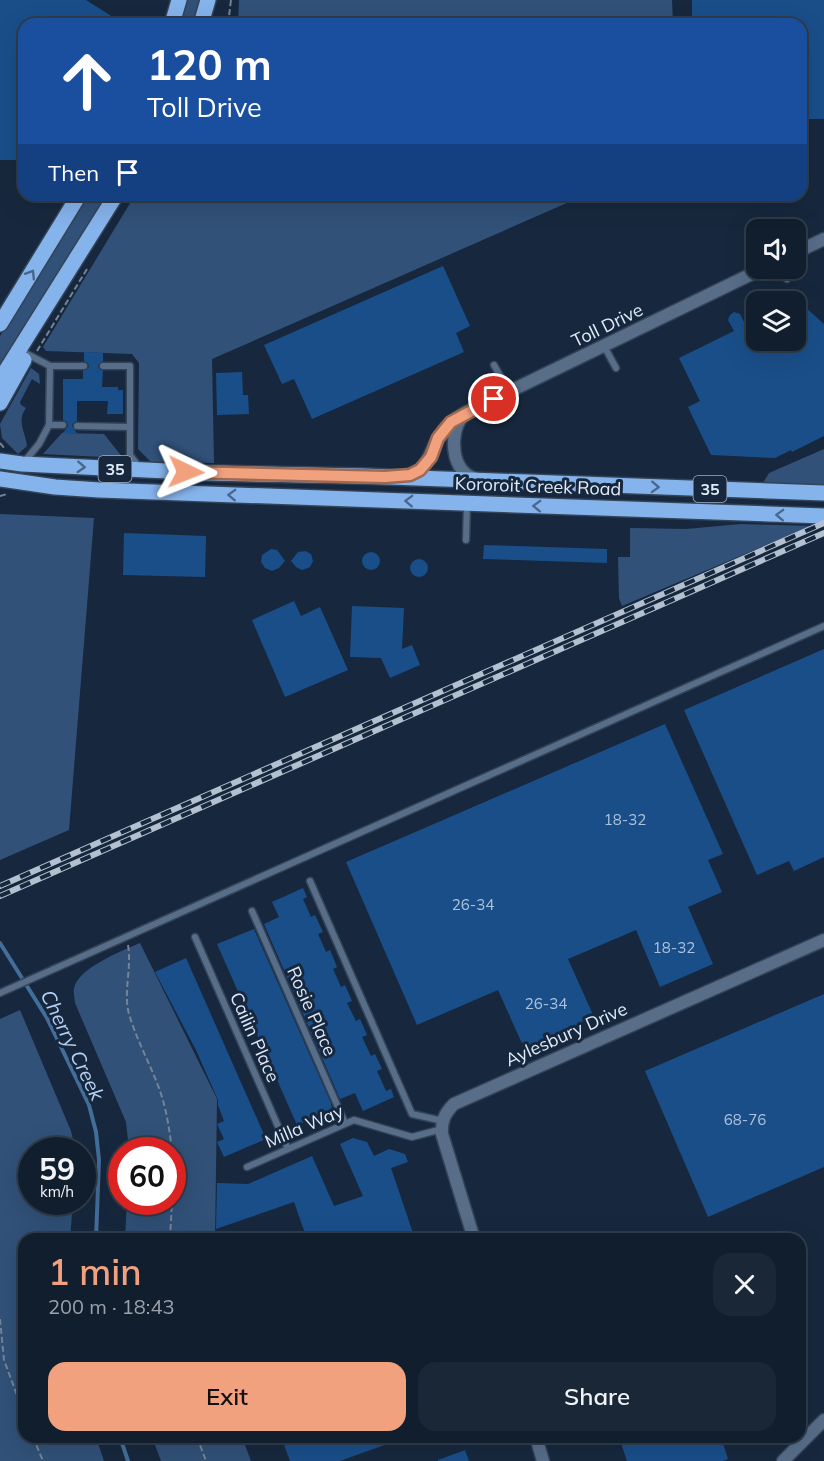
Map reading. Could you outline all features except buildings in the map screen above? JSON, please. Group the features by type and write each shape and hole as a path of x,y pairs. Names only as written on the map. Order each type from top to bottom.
{"main road":[{"path":"174,18 179,0"},
{"path":"203,18 208,0"},
{"path":"0,324 75,201"},
{"path":"0,403 27,354 82,265 98,226 113,201"},
{"path":"0,380 27,354"},
{"name":"Kororoit Creek Road","path":"1,461 141,470 824,493"},
{"name":"Kororoit Creek Road","path":"0,479 55,487 99,490 824,516"}],"street":[{"path":"806,248 824,239"},
{"name":"Toll Drive","path":"385,477 410,475 420,470 431,457 444,429 465,413 746,277"},
{"path":"465,413 456,427 453,444 455,454 465,472 473,479 486,481"},
{"name":"Aylesbury Drive","path":"442,1125 448,1110 463,1099 824,940"},
{"path":"442,1125 447,1155 472,1233"},
{"path":"806,1438 824,1420"},
{"path":"538,1443 543,1461"},
{"path":"783,1461 801,1443"}],"lane":[{"path":"604,346 616,368"},
{"path":"27,354 50,366 84,366"},
{"path":"494,365 509,392"},
{"path":"22,464 39,444 50,425 50,366"},
{"path":"103,366 130,366 130,455 141,470"},
{"path":"50,425 63,425"},
{"path":"77,426 130,427"},
{"path":"466,540 467,503"},
{"path":"0,993 824,626"},
{"path":"310,881 412,1114 442,1125"},
{"name":"Rosie Place","path":"252,911 345,1124"},
{"name":"Cailin Place","path":"195,937 288,1149"},
{"name":"Milla Way","path":"247,1167 354,1120 412,1137 442,1125"}],"path":[{"path":"229,18 231,0"},
{"path":"27,354 88,266"},
{"path":"127,937 130,958 127,994 129,1013 158,1084 169,1122 171,1137"},
{"path":"170,1233 171,1215"},
{"path":"0,1319 4,1360 18,1399"},
{"path":"36,1443 43,1461"},
{"path":"198,1443 206,1461"}],"shaded area":[{"path":"186,0 201,0 196,18 181,18"},
{"path":"239,0 672,0 673,18 238,18"},
{"path":"85,201 104,201 0,367 0,336"},
{"path":"131,201 571,201 212,359 214,463 151,462 138,449 139,363 132,354 46,351 43,347"},
{"path":"31,368 39,374 40,384 32,379 20,402 26,408 22,422 27,446 18,454 2,438 0,424"},
{"path":"62,433 104,434 123,458 43,454"},
{"path":"824,449 824,488 761,486 769,473"},
{"path":"0,514 94,518 69,830 0,860"},
{"path":"741,524 811,526 622,606 619,598 618,557 630,557 630,528 686,529"},
{"path":"140,943 217,1099 215,1233 125,1233 126,1215 186,1215 186,1137 128,1137 126,1122 75,1003 74,991 77,981 91,967"},
{"path":"20,1010 72,1137 18,1137 18,1215 72,1215 70,1233 18,1233 18,1443 98,1443 104,1461 0,1461 0,1019"},
{"path":"154,1443 244,1443 251,1461 161,1461"}],"waterway":[{"name":"Cherry Creek","path":"0,943 47,1018 89,1105 96,1132 99,1160 96,1233"},
{"name":"Cherry Creek","path":"122,1443 128,1461"}],"railway":[{"path":"0,886 824,523"},
{"path":"0,896 824,533"}],"route":[{"path":"186,472 385,477 410,475 427,464 438,438 451,422 494,399"}]}
